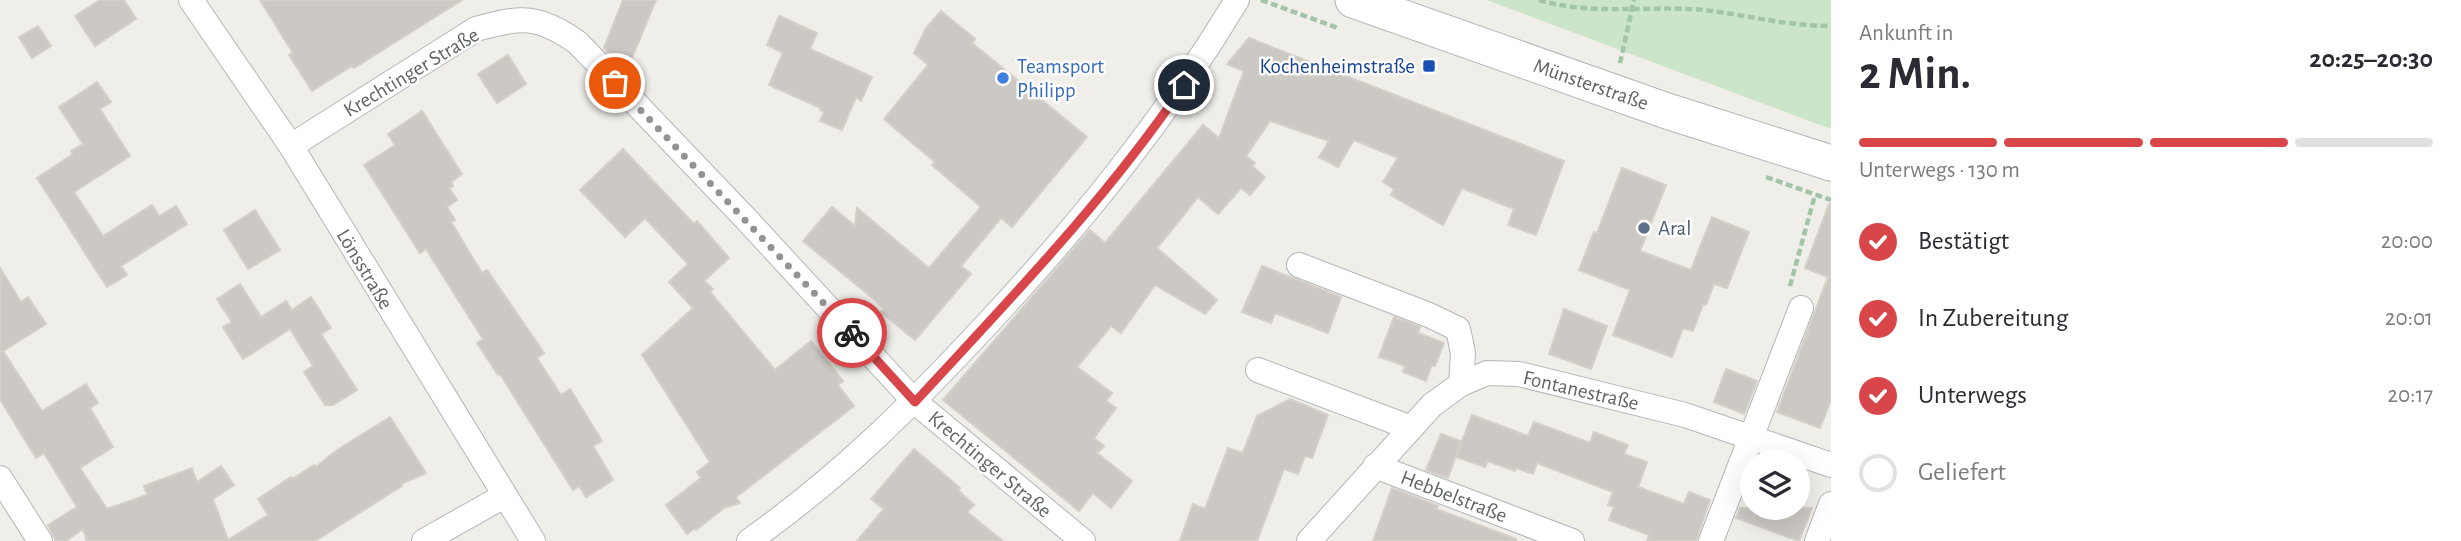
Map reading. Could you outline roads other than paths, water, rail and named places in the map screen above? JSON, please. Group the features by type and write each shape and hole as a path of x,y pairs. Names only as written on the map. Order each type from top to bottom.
{"main road":[{"name":"Münsterstraße","path":"1353,0 1667,111 1831,163"}],"street":[{"name":"Lönsstraße","path":"191,0 291,146 533,541"},
{"path":"749,541 840,472 915,402 1040,268 1137,150 1206,51 1237,0"},
{"name":"Krechtinger Straße","path":"291,146 476,29 503,21 528,19 556,28 578,44 700,171 915,402 1083,541"},
{"path":"1299,265 1429,315 1458,329 1463,353 1461,384"},
{"path":"1711,541 1801,308"},
{"path":"1258,370 1411,428"},
{"name":"Fontanestraße","path":"1309,541 1432,405 1461,384 1487,373 1519,374 1672,411 1831,465"},
{"name":"Hebbelstraße","path":"1375,466 1572,541"},
{"path":"0,478 40,541"},
{"path":"424,541 504,496"},
{"path":"1817,541 1831,504"}],"place":[{"name":"Kochenheimstraße","path":"1429,66"},
{"name":"Teamsport Philipp","path":"1003,78"},
{"name":"Aral","path":"1644,228"}]}
